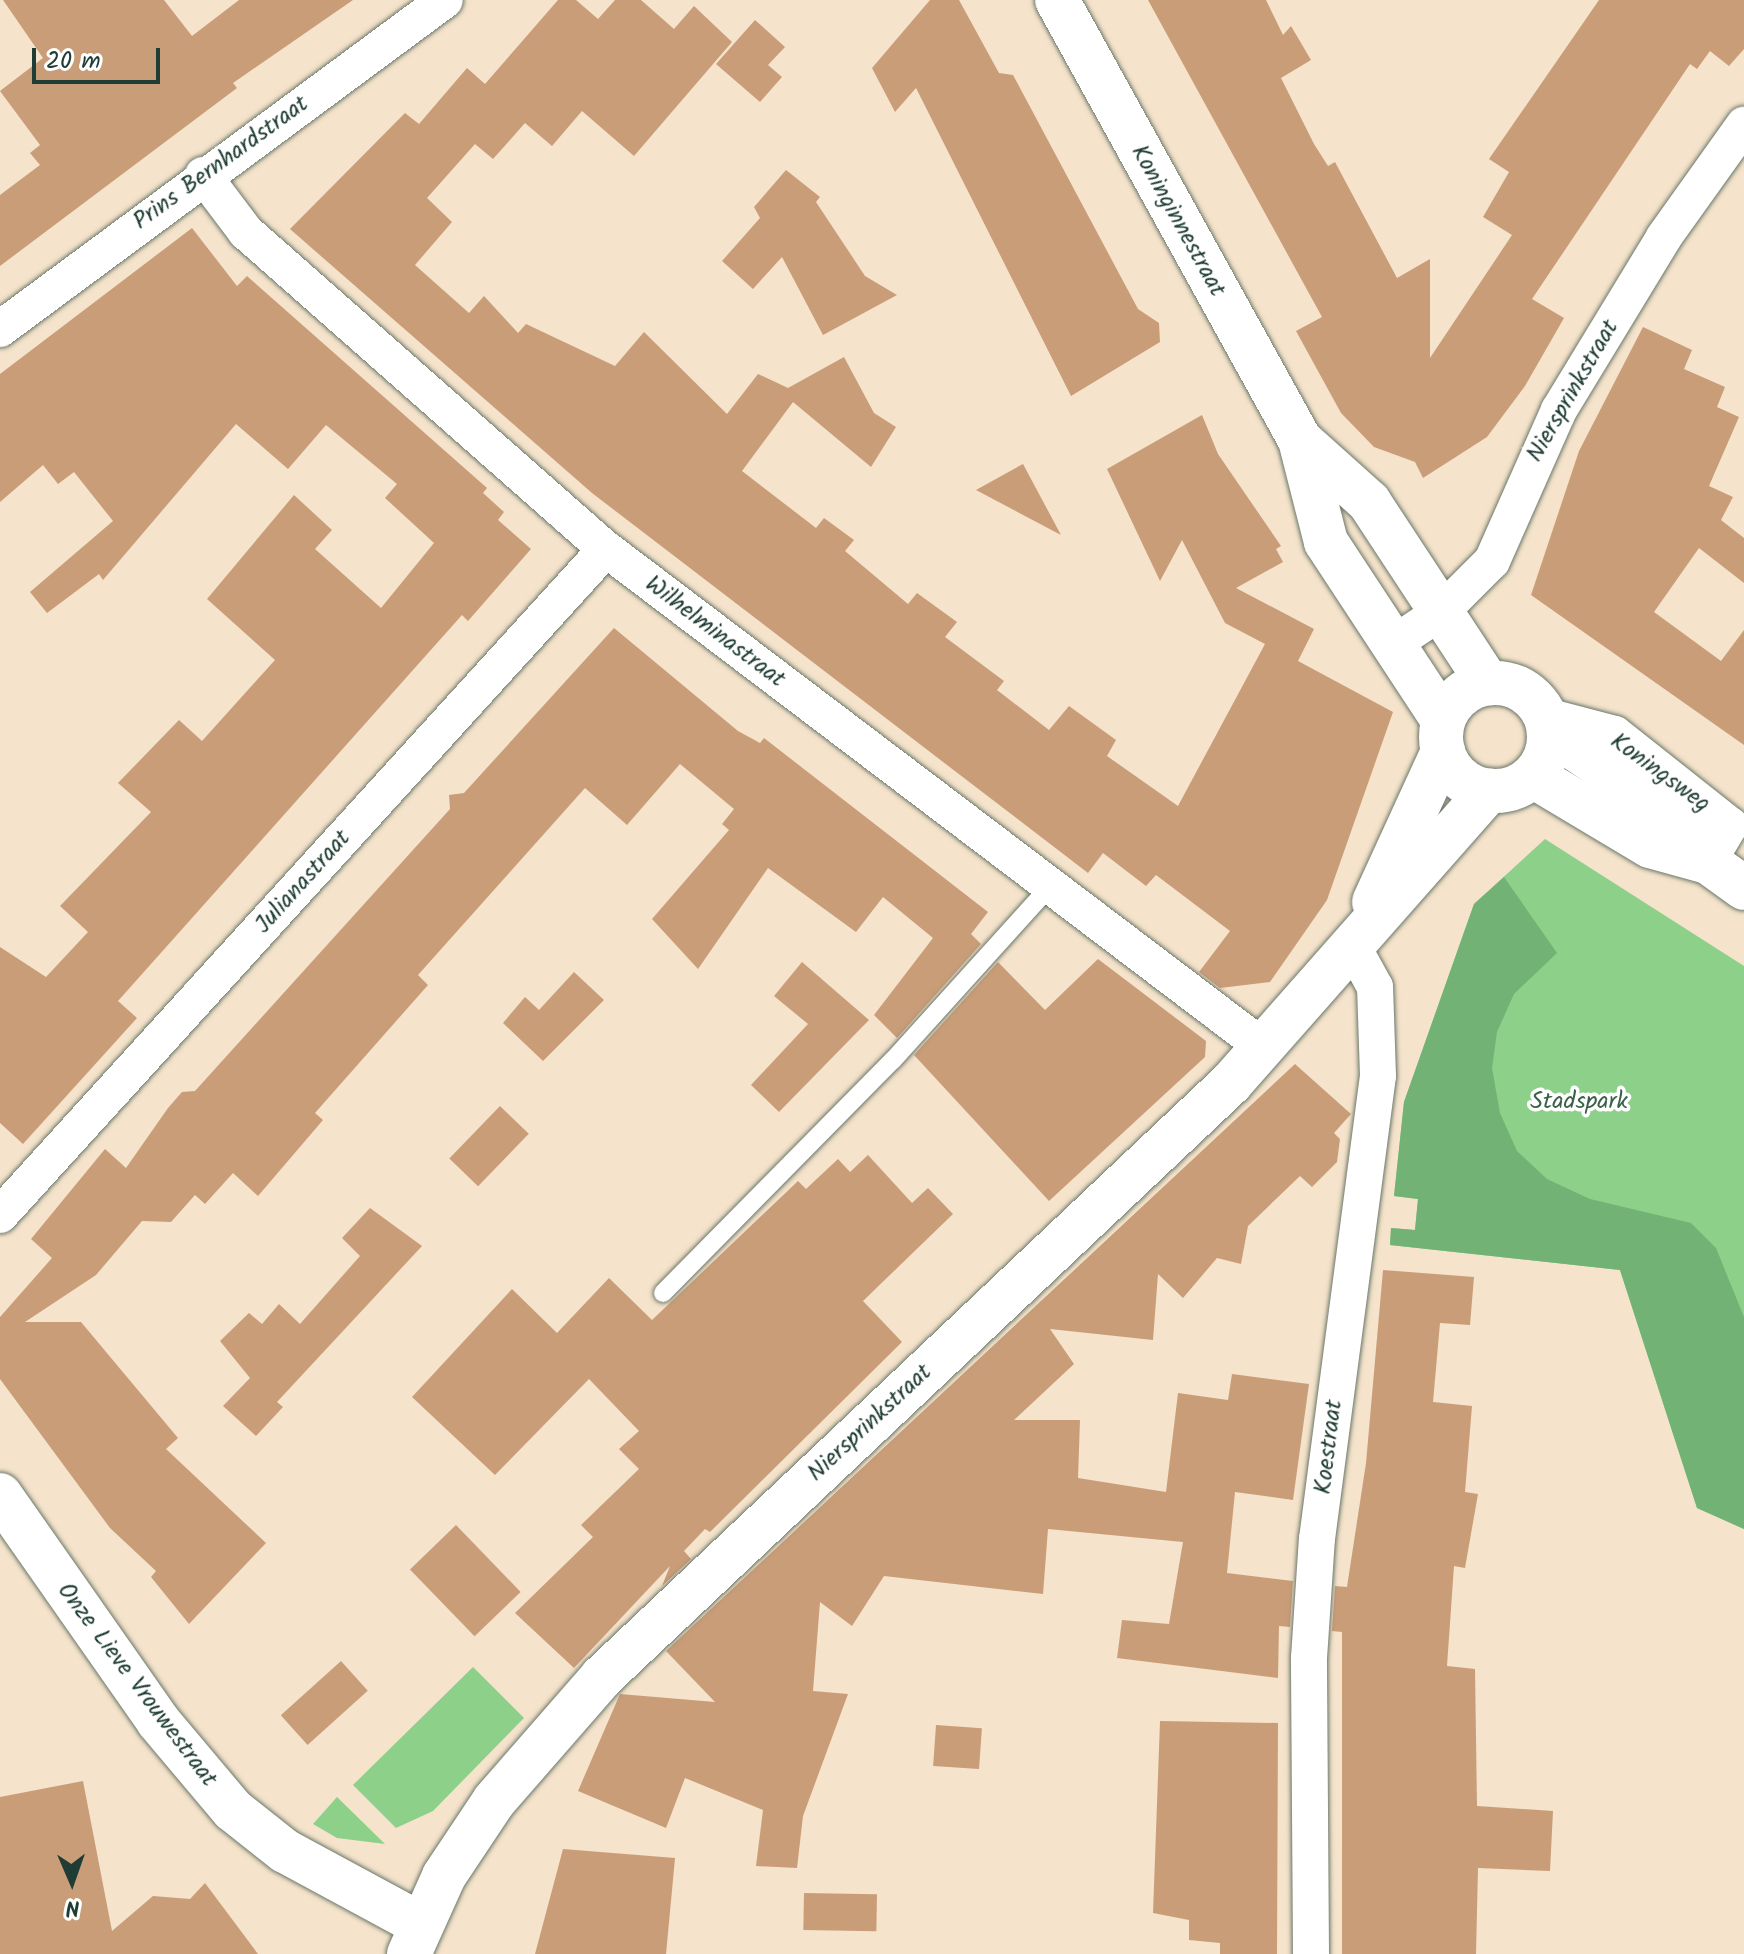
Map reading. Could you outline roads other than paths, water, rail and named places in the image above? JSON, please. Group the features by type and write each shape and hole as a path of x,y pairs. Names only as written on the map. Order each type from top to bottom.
{"main road":[{"name":"Koninginnestraat","path":"1057,0 1300,440 1326,542 1393,644 1443,736"},
{"name":"Koninginnestraat","path":"1300,440 1369,502 1488,683"},
{"path":"1488,683 1522,689 1548,724 1533,776 1489,790 1460,778 1443,736 1453,702 1488,683"},
{"name":"Koningsweg","path":"1548,724 1666,810 1708,862 1744,888"},
{"name":"Niersprinkstraat","path":"1353,947 1443,736"},
{"name":"Koningsweg","path":"1533,776 1650,846 1708,862"},
{"name":"Niersprinkstraat","path":"415,1939 494,1801 602,1677 1263,1047 1489,790"},
{"name":"Onze Lieve Vrouwestraat","path":"0,1495 158,1721 233,1810 285,1851 415,1939"}],"street":[{"name":"Prins Bernhardstraat","path":"0,329 203,175 445,0"},
{"name":"Niersprinkstraat","path":"1393,644 1441,612 1492,561 1559,410 1664,237 1744,125"},
{"name":"Wilhelminastraat","path":"203,175 246,232 606,549 1263,1047"},
{"name":"Julianastraat","path":"0,1215 606,549"},
{"name":"Koestraat","path":"1311,1954 1309,1658 1316,1554 1378,1076 1375,987 1353,947"}],"lane":[{"path":"663,1293 893,1060 1050,886"}],"park label":[{"name":"Stadspark","path":"1579,1102"}]}
